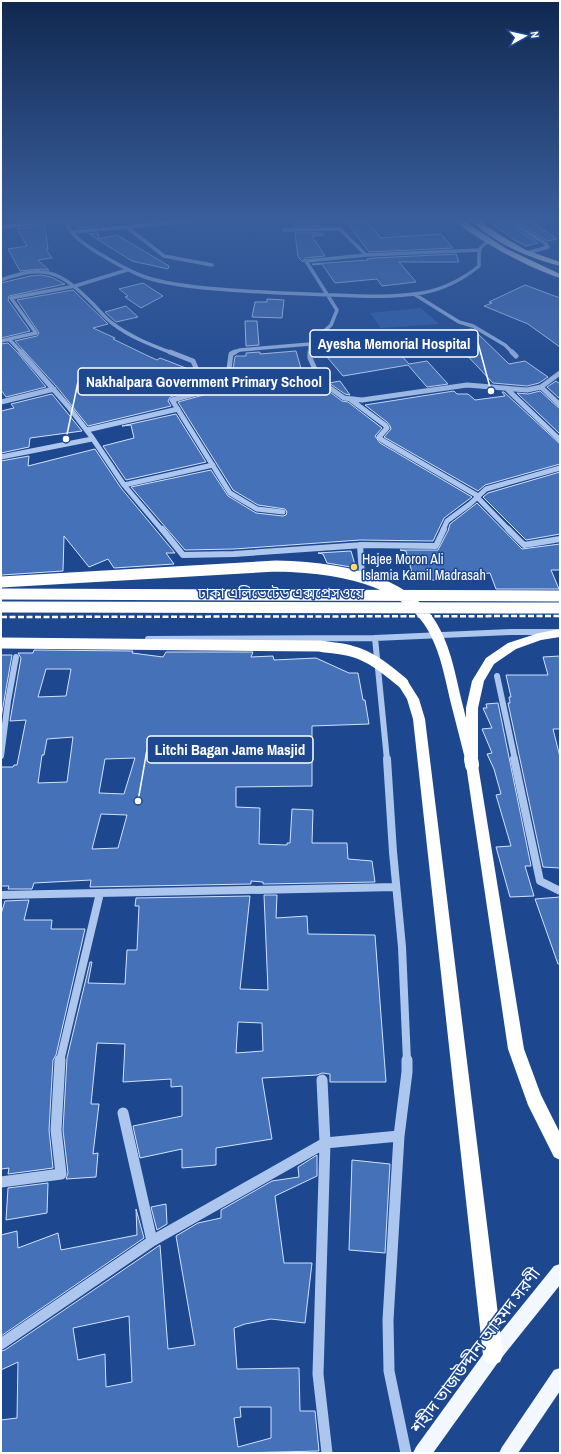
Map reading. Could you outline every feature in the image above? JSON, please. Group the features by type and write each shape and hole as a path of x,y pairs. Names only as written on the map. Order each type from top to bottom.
{"highway":[{"path":"1,582 277,566 328,569 356,575 372,580 404,597 417,606 435,631 443,648 472,765 516,1049 534,1099 560,1151"},
{"name":"ঢাকা এলিভেটেড এক্সপ্রেসওয়ে","path":"1,595 560,596"},
{"name":"ঢাকা এলিভেটেড এক্সপ্রেসওয়ে","path":"1,607 560,608"},
{"path":"472,765 472,708 478,681 483,671 490,662 512,646 560,632"},
{"path":"1,641 320,646 352,651 384,666 403,683 413,699 419,719 493,1355"}],"main road":[{"name":"শহীদ তাজউদ্দীন আহমদ সরণী","path":"422,1453 493,1355 560,1272"},
{"path":"508,1453 560,1376"}],"street":[{"path":"1,340 36,333 11,298 75,286 112,324 131,335 193,361 206,391"},
{"path":"191,286 220,290 380,296 414,294 448,286"},
{"path":"283,512 257,509 230,493 172,400 231,384 229,369 231,354 240,350 310,344 324,334 336,319 337,310 321,286"},
{"path":"414,294 459,322 473,326 505,345 516,356"},
{"path":"9,339 54,389 87,430 124,484 143,508 172,539 183,555 239,554 360,545 405,544 436,546 447,521 486,489 560,468"},
{"path":"310,344 310,358 318,376 333,391 349,398 385,424 387,428 379,437 382,440 478,496 524,545 560,539"},
{"path":"349,398 362,400 467,385 527,390 541,387 560,373"},
{"path":"541,387 560,405"},
{"path":"1,402 54,389"},
{"path":"507,389 560,440"},
{"path":"87,430 178,409"},
{"path":"1,457 92,439"},
{"path":"124,484 213,465"},
{"path":"360,545 362,576"},
{"path":"1,595 289,591 560,601"},
{"path":"1,641 375,638 511,632 560,632"},
{"path":"375,638 385,729 396,887 402,947 407,1072 399,1136 388,1320 389,1364 406,1453"},
{"path":"1,756 4,701 16,657"},
{"path":"497,676 540,881 560,891"},
{"path":"1,895 396,887"},
{"path":"1,1182 61,1174 56,1130 60,1058 100,893"},
{"path":"322,1080 325,1143 318,1374 326,1453"},
{"path":"123,1113 152,1241"},
{"path":"1,1344 152,1241 325,1143 399,1136"}],"shaded area":[{"path":"421,308 439,324 381,328 370,313"}],"building":[{"path":"1,286 56,286 9,296 8,300 30,331 1,338"},
{"path":"132,286 147,286 163,296 141,308 125,297 128,296 119,289"},
{"path":"523,286 527,286 560,298 560,347 528,324 484,306 492,303 489,302"},
{"path":"73,290 108,324 93,328 157,360 160,358 186,368 194,390 170,397 168,401 171,406 88,426 57,387 15,341 37,336 39,333 17,300"},
{"path":"267,299 284,300 282,318 252,317 255,302 267,302"},
{"path":"126,306 138,317 116,322 105,312"},
{"path":"245,321 257,321 259,345 246,346"},
{"path":"472,329 509,364 525,361 548,377 539,383 527,386 493,383 445,332"},
{"path":"383,335 409,364 427,361 448,384 427,387 408,365 343,376 317,345"},
{"path":"8,343 46,387 6,397 1,390 1,344"},
{"path":"296,351 306,386 319,384 342,401 348,402 382,428 375,436 380,443 472,497 444,518 433,541 360,540 234,549 185,550 131,487 211,470 228,496 256,513 286,515 287,512 285,509 258,505 233,490 178,402 233,387 235,384 233,369 236,356 246,356 246,353 260,352 260,354"},
{"path":"340,381 350,395 345,394 329,383"},
{"path":"556,381 560,384 560,399 547,387"},
{"path":"454,391 457,394 468,394 475,400 505,396 502,392 504,392 560,444 560,464 485,485 478,491 384,437 391,429 390,426 365,405"},
{"path":"540,391 560,409 560,434 517,393 528,394"},
{"path":"52,394 82,431 30,438 29,447 1,453 1,411 14,408 11,404"},
{"path":"176,414 206,462 126,480 103,446 134,438 131,425 122,426"},
{"path":"95,449 121,488 175,553 166,553 174,564 114,568 108,559 89,567 64,536 63,571 1,575 1,461 29,456 28,466"},
{"path":"560,472 560,534 526,540 483,497 488,493"},
{"path":"477,503 522,549 560,544 560,570 551,570 559,589 496,589 490,573 441,578 441,580 420,580 419,575 413,576 406,551 400,550 438,550 450,524"},
{"path":"351,551 355,565 351,567 327,563 323,554 318,553"},
{"path":"34,650 133,651 132,653 163,657 166,652 253,652 251,657 273,656 274,660 316,658 349,673 358,673 369,724 312,726 312,786 236,787 236,807 260,808 259,844 287,845 287,843 290,843 292,809 313,810 312,843 347,843 348,859 372,861 375,882 263,884 263,882 251,881 251,884 90,887 91,880 34,883 32,889 8,889 9,886 1,886 1,767 13,767 14,765 17,765 26,720 10,721 21,658 18,653 33,653","holes":["46,669 71,669 66,696 38,697","73,737 67,782 38,783 42,755 44,755 47,739","135,758 124,794 99,793 105,759","101,814 127,815 118,848 92,849"]},
{"path":"1,655 12,655 1,718"},
{"path":"560,656 560,729 553,729 560,757 560,868 543,867 508,703 510,703 509,697 511,697 506,675 548,675 543,657"},
{"path":"498,703 531,866 525,866 534,896 510,897 496,847 511,846 496,795 501,794 494,769 487,754 492,753 482,729 492,728 483,708 487,708 486,704"},
{"path":"264,895 277,895 276,918 307,916 308,934 375,935 386,1082 330,1082 330,1074 322,1073 317,1075 262,1078 272,1139 216,1148 216,1165 182,1168 182,1149 140,1158 133,1126 182,1116 182,1086 171,1087 171,1079 123,1082 125,1044 97,1043 91,1104 99,1104 93,1154 98,1153 96,1177 66,1179 68,1173 63,1130 67,1058 90,962 92,962 88,983 125,984 127,950 137,950 139,906 135,906 136,898 250,896 240,989 268,990","holes":["238,1022 262,1023 263,1051 236,1053"]},
{"path":"560,897 560,964 558,964 535,899"},
{"path":"29,900 24,920 52,920 51,929 85,929 56,1055 53,1060 49,1130 53,1168 8,1174 9,1168 1,1169 1,914 5,901"},
{"path":"317,1155 317,1176 275,1196 284,1263 312,1263 305,1323 271,1319 245,1324 234,1328 237,1369 299,1368 300,1411 315,1411 319,1451 238,1453 1,1453 1,1420 17,1418 18,1362 1,1370 1,1351 5,1350 160,1245 168,1349 195,1345 176,1236 198,1223 221,1218 221,1210 272,1181 299,1177 298,1167","holes":["129,1316 132,1382 106,1387 105,1354 78,1360 73,1328","240,1407 271,1407 271,1438 238,1447 234,1418 241,1417"]},
{"path":"352,1160 390,1164 385,1253 349,1250"},
{"path":"48,1183 47,1213 6,1220 8,1188"},
{"path":"166,1204 167,1224 157,1230 151,1207"},
{"path":"136,1209 144,1238 1,1336 1,1235 17,1231 18,1248 58,1233 61,1250 137,1235"}],"tram line":[{"path":"1,607 560,607"}],"railway":[{"path":"1,617 560,616"}],"place":[{"name":"Ayesha Memorial Hospital","path":"491,391"},
{"name":"Nakhalpara Government Primary School","path":"66,439"},
{"name":"Hajee Moron Ali Islamia Kamil Madrasah","path":"354,567"},
{"name":"Litchi Bagan Jame Masjid","path":"138,801"}]}
